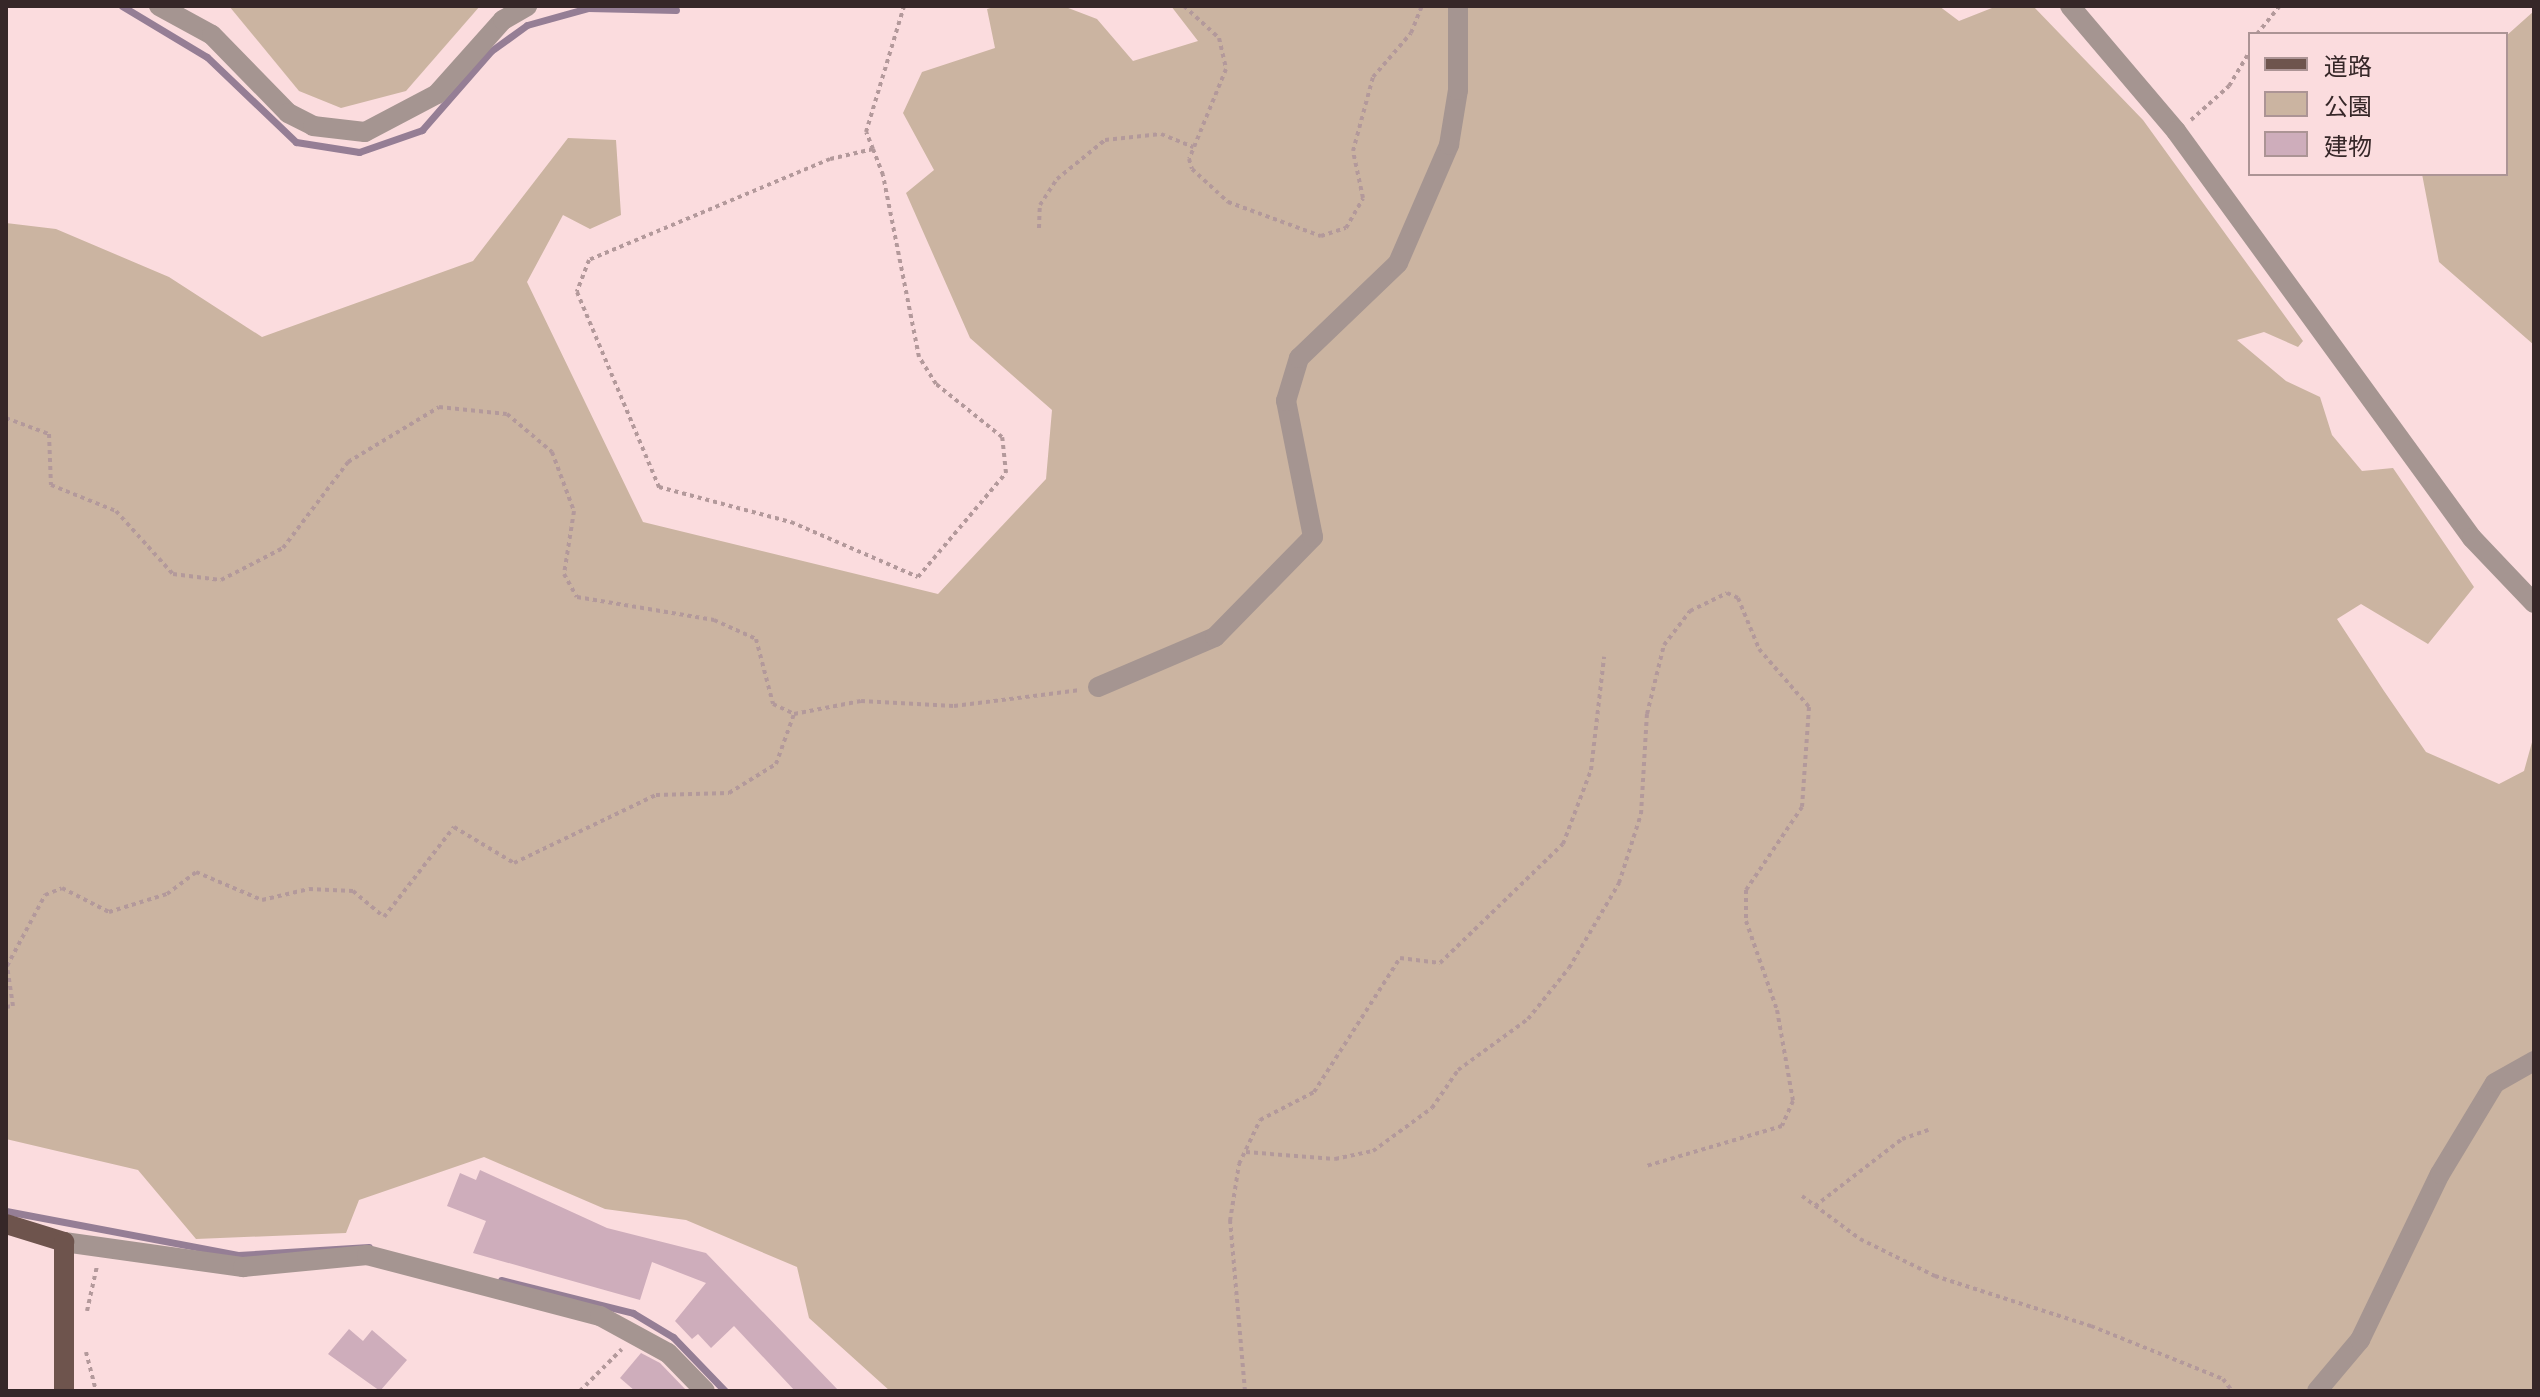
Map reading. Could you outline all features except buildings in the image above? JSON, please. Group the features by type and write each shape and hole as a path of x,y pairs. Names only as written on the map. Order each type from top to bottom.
{"main road":[{"path":"6,1224 64,1242 64,1391"}],"street":[{"path":"159,6 212,35 288,113 313,126 365,132 437,94 503,20 527,6"},
{"path":"1098,687 1215,637 1313,537 1286,401 1299,358 1398,263 1449,145 1458,90 1458,6"},
{"path":"2075,8 2176,131 2390,432 2534,603"},
{"path":"2317,1391 2360,1340 2440,1174 2495,1083 2534,1061"},
{"path":"64,1242 243,1267 367,1255 600,1316 638,1333 705,1391"}],"path":[{"path":"726,6 747,6"},
{"path":"873,149 830,159 589,260 577,292 659,487 791,522 918,577 1006,473 1002,437 936,384 919,357 873,149 866,132 873,92 904,6"},
{"path":"1184,6 1219,38 1226,69 1194,147 1192,169 1228,202 1321,236 1346,228 1363,198 1353,151 1373,77 1411,33 1422,6"},
{"path":"2259,32 2280,6"},
{"path":"2176,131 2229,86 2248,54"},
{"path":"1039,228 1040,205 1057,179 1105,140 1161,134 1194,147"},
{"path":"6,418 49,434 51,485 116,511 173,574 221,580 283,548 348,462 439,407 507,414 552,452 574,511 564,574 577,597 714,620 756,639 773,704 794,714 861,701 954,706 1098,687"},
{"path":"1246,1152 1335,1159 1373,1151 1432,1108 1466,1064 1528,1019 1569,968 1619,883 1641,814 1647,714 1664,645 1690,611 1727,593 1738,598 1759,649 1809,707 1802,807 1746,890 1746,921 1777,1010 1793,1101 1782,1126 1646,1166"},
{"path":"1245,1391 1230,1221 1239,1164 1260,1120 1314,1092 1400,958 1440,963 1563,844 1591,770 1604,657"},
{"path":"6,1007 13,1006 7,966 45,895 62,888 109,912 167,894 196,872 262,900 309,889 353,891 384,917 454,827 514,863 656,795 729,793 776,764 794,714"},
{"path":"1815,1206 1902,1139 1928,1130"},
{"path":"1802,1196 1860,1239 1935,1276 2091,1326 2223,1379 2232,1391"},
{"path":"87,1318 88,1287 105,1249"},
{"path":"580,1391 638,1333"},
{"path":"86,1334 96,1391"}],"green space":[{"path":"229,6 480,6 406,91 341,108 299,91"},
{"path":"998,6 1063,6 1097,19 1133,61 1198,41 1171,6 1939,6 1959,21 1997,6 2033,6 2143,120 2303,341 2298,347 2264,332 2237,340 2286,381 2320,397 2332,435 2362,471 2393,468 2474,587 2428,644 2361,604 2337,619 2384,691 2426,752 2499,784 2524,771 2534,735 2534,1391 890,1391 809,1318 797,1267 686,1220 605,1209 484,1157 359,1200 346,1233 196,1239 138,1170 6,1139 6,223 56,229 169,277 262,337 473,261 568,138 616,140 621,215 590,229 563,215 527,282 643,522 938,594 1046,479 1052,410 970,338 906,193 934,170 903,113 922,72 995,48 987,9"},
{"path":"2534,11 2534,345 2439,262 2422,176 2508,176 2508,34"}],"waterway":[{"path":"122,6 207,57 296,142 359,152 422,130 491,51 527,25 588,8 676,10"},
{"path":"6,1211 238,1255 369,1247"},
{"path":"501,1280 633,1313 673,1337 725,1391"}]}
